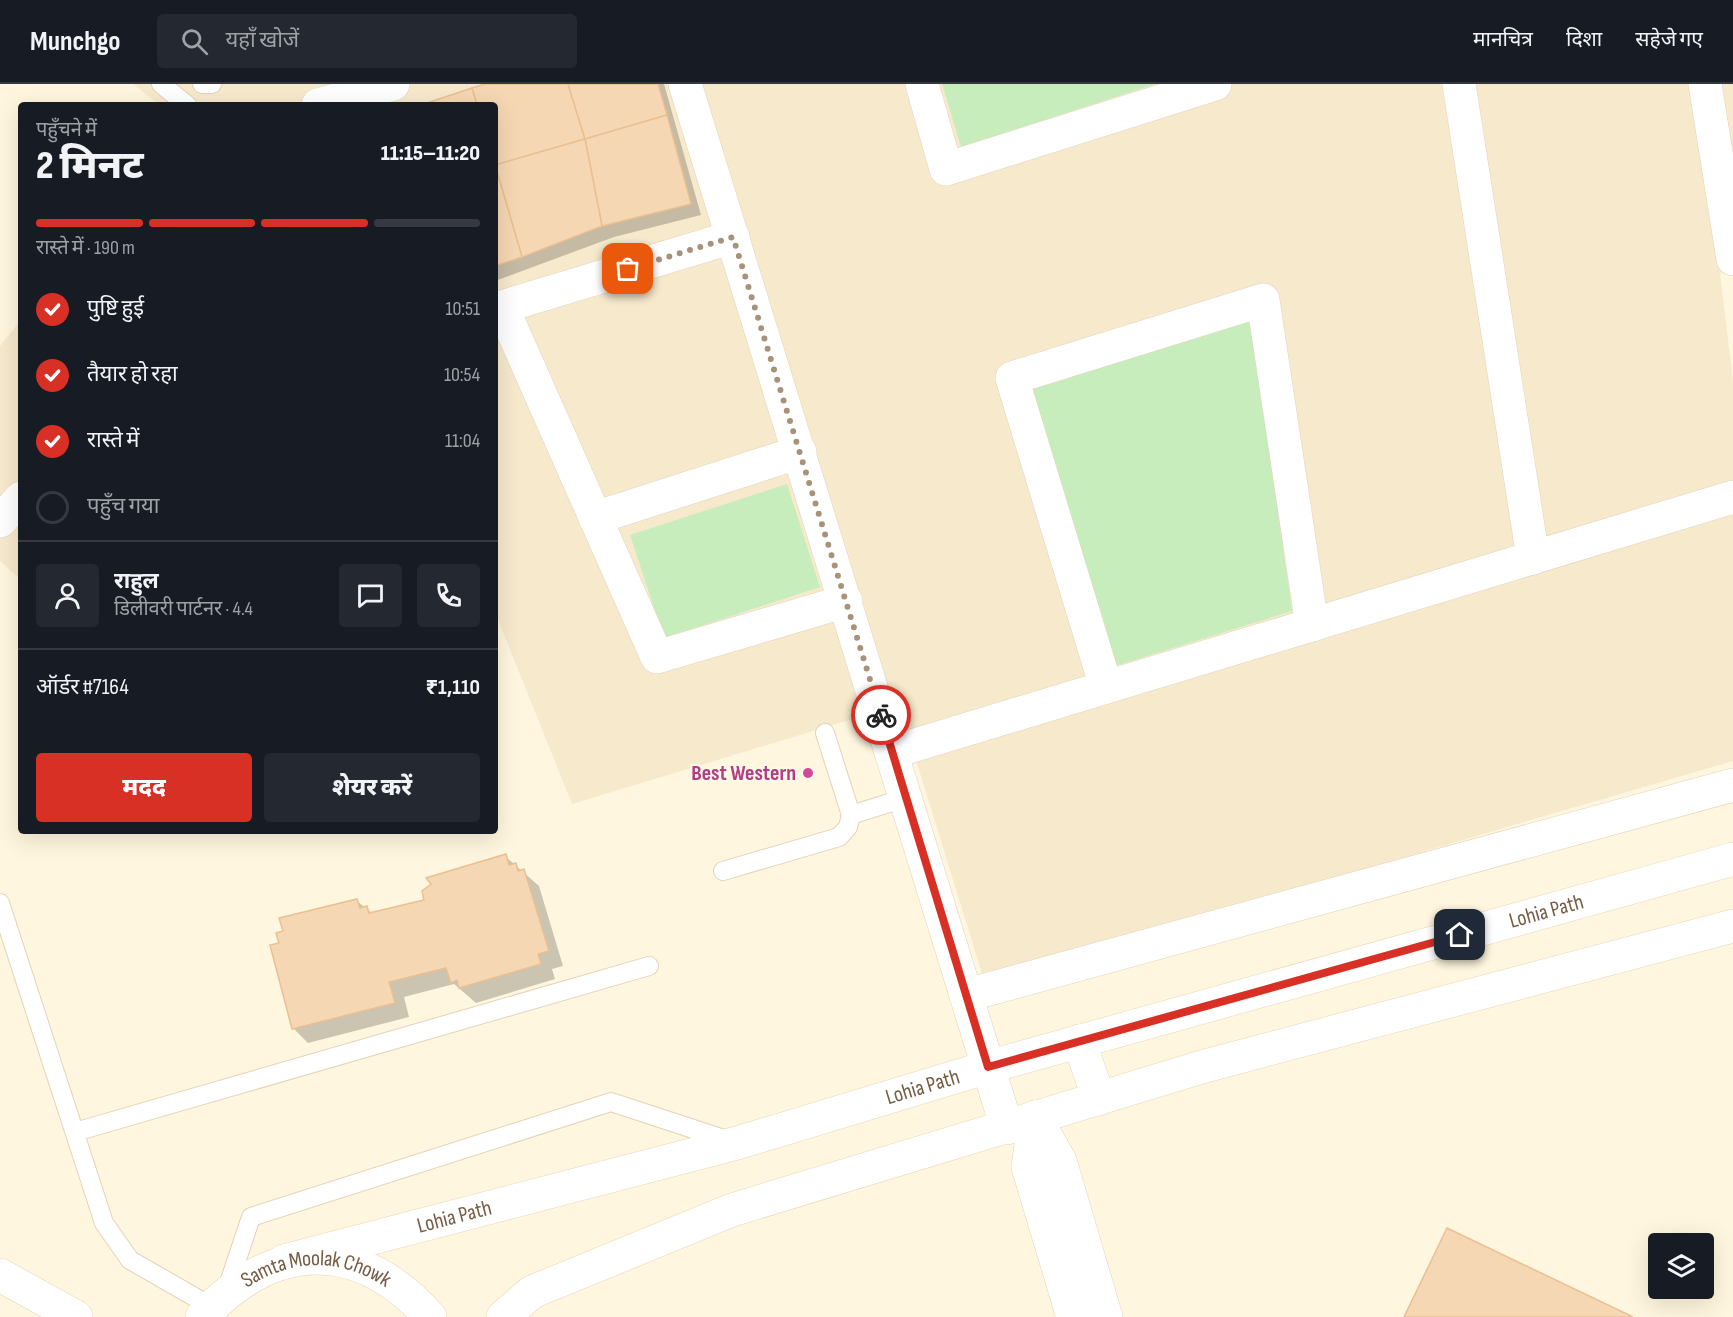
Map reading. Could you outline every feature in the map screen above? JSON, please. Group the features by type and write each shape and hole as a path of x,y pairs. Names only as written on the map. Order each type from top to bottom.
{"street":[{"path":"329,102 393,84"},
{"path":"685,84 988,1067 1021,1122 1060,1161 1106,1317"},
{"path":"922,84 946,169 1215,84"},
{"path":"1459,84 1533,558"},
{"path":"1705,84 1733,259"},
{"path":"733,237 499,308 657,657 846,601"},
{"path":"1106,687 1012,378 1263,300 1312,625"},
{"path":"595,518 800,452"},
{"path":"892,752 1733,497"},
{"path":"0,521 18,501"},
{"path":"967,995 1733,785"},
{"name":"Lohia Path","path":"284,1261 737,1143 1079,1041 1733,859"},
{"path":"503,1317 532,1292 732,1210 1205,1066 1733,926"},
{"path":"1079,1041 1099,1099"},
{"path":"1021,1122 1028,1167 1072,1317"},
{"name":"Samta Moolak Chowk","path":"213,1306 260,1270 284,1261 314,1258 360,1266 391,1282 430,1317"},
{"path":"0,1275 76,1317"}],"lane":[{"path":"161,84 183,102"},
{"path":"202,84 212,84"},
{"path":"723,871 839,837 848,826 851,815 825,733"},
{"path":"851,815 905,798"},
{"path":"0,903 104,1223 130,1260 213,1306 251,1217 611,1102 737,1143"},
{"path":"75,1132 649,966"}],"shaded area":[{"path":"133,84 1733,84 1733,270 1720,273 1733,381 1733,761 984,980 899,705 572,804 498,619 498,102 155,102"},
{"path":"18,324 18,577 0,561 0,346"}],"green space":[{"path":"942,84 1155,84 961,147"},
{"path":"1251,319 1292,611 1115,666 1029,389"},
{"path":"787,484 820,587 664,638 630,535"}],"building":[{"path":"485,84 568,84 585,139 498,164 498,102 476,102 472,88"},
{"path":"568,84 658,84 667,115 585,139"},
{"path":"472,88 476,102 430,102"},
{"path":"667,115 691,204 602,226 585,139"},
{"path":"585,139 602,226 522,257 498,175 498,164"},
{"path":"498,175 522,257 498,265"},
{"path":"506,854 509,865 516,863 518,871 524,869 549,951 538,954 541,964 459,988 457,980 451,983 446,968 389,982 395,1003 292,1029 270,945 279,943 276,933 283,931 279,918 357,899 360,908 367,906 369,913 424,900 422,891 431,884 426,878"},
{"path":"1447,1228 1633,1317 1404,1317"}],"way so far":[{"path":"628,269 733,237 881,715"}],"place":[{"name":"Best Western","path":"808,773"}],"route":[{"path":"881,715 988,1067 1460,935"}]}
